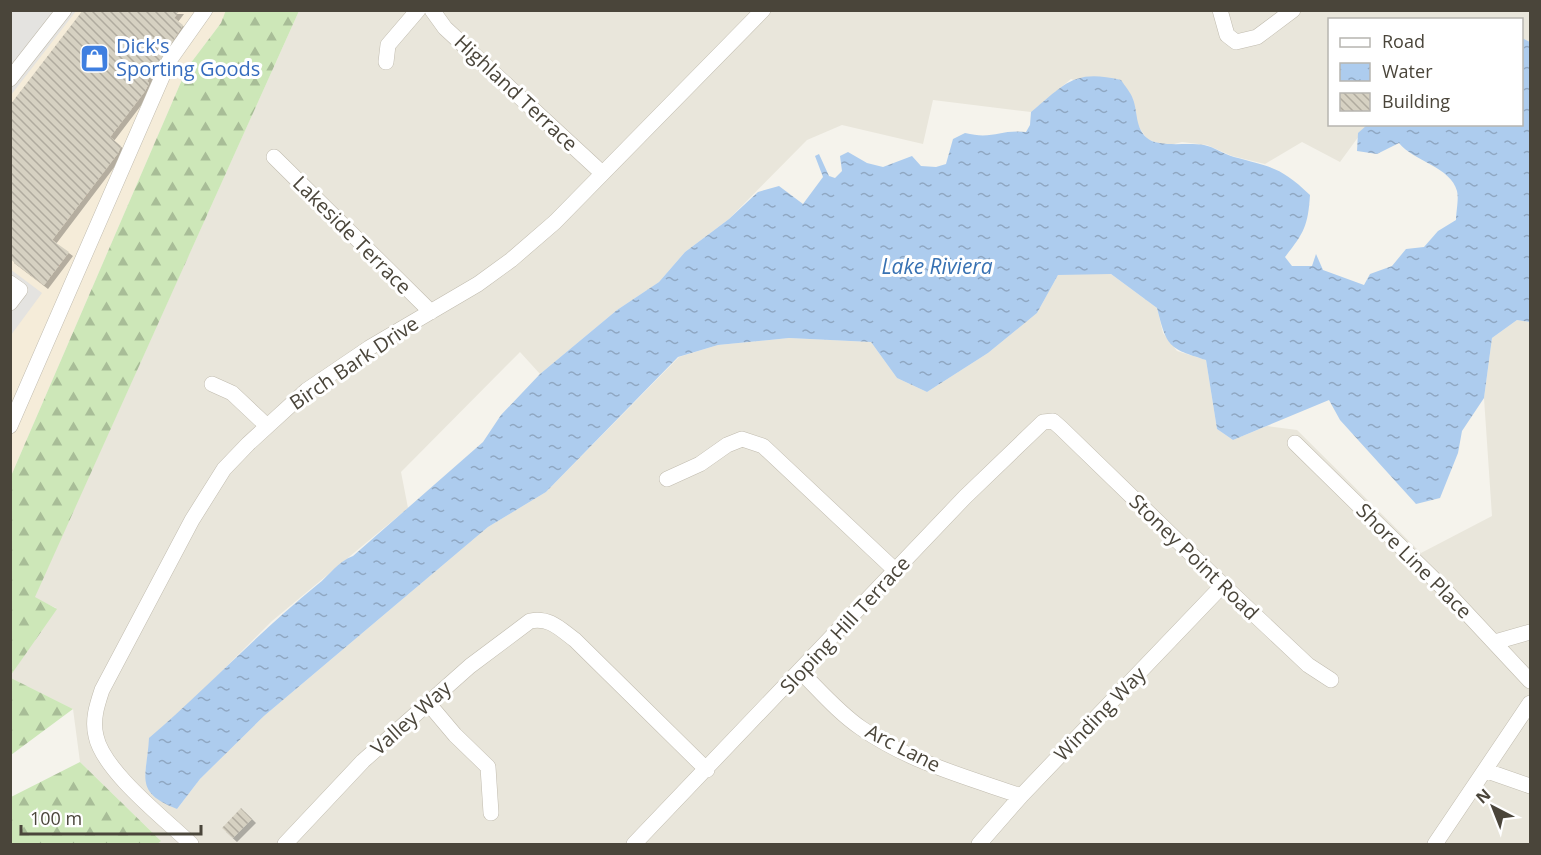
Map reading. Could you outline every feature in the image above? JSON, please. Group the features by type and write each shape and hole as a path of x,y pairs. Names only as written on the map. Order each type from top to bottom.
{"street":[{"path":"10,79 64,10"},
{"path":"10,426 14,409 169,61 205,10"},
{"path":"386,62 388,45 418,10"},
{"name":"Highland Terrace","path":"432,10 445,28 602,173"},
{"name":"Birch Bark Drive","path":"192,844 117,773 103,755 96,738 95,710 102,690 192,520 224,469 266,425 307,390 511,260 555,222 763,10"},
{"path":"1220,10 1227,35 1236,42 1257,37 1293,10"},
{"name":"Lakeside Terrace","path":"274,157 431,312"},
{"path":"10,283 20,290 10,303"},
{"path":"212,384 232,393 266,425"},
{"name":"Sloping Hill Terrace","path":"634,844 801,672 965,497 1043,422 1053,421 1062,428"},
{"name":"Stoney Point Road","path":"1062,428 1308,665 1331,680"},
{"path":"667,479 700,464 727,445 742,439 752,441 763,446 896,571"},
{"name":"Shore Line Place","path":"1294,443 1496,642 1530,681"},
{"name":"Winding Way","path":"982,843 1021,796 1223,585"},
{"name":"Valley Way","path":"285,844 363,761 470,666 530,621 542,619 554,624 575,640 707,770"},
{"path":"1496,642 1530,632"},
{"name":"Arc Lane","path":"801,672 831,703 861,728 895,748 922,762 1021,796"},
{"path":"1435,844 1487,771 1530,702"},
{"path":"429,703 455,735 488,767 491,813"},
{"path":"1487,771 1530,786"}],"shaded area":[{"path":"11,11 226,11 221,23 187,68 11,476"},
{"path":"11,11 76,11 11,95"},
{"path":"299,11 1530,11 1530,42 1523,38 1523,18 1328,18 1328,126 1366,126 1340,162 1302,142 1265,164 1232,156 1207,145 1182,142 1166,146 1147,139 1137,124 1133,98 1071,79 1031,112 933,100 923,144 842,125 807,140 729,219 685,252 659,282 617,310 540,374 520,352 401,472 408,508 272,621 201,692 150,738 145,774 177,809 200,779 264,716 488,527 546,492 679,357 718,345 789,338 871,342 897,378 927,392 988,353 1037,313 1058,275 1111,274 1157,308 1163,333 1177,351 1206,360 1217,429 1233,440 1267,426 1297,430 1421,553 1492,516 1484,398 1492,338 1517,320 1530,322 1530,844 157,844 160,840 80,762 73,709 11,678 56,608 34,598"},
{"path":"10,269 42,293 11,335 10,335"}],"green space":[{"path":"226,10 299,11 35,597 57,609 11,675 11,476 187,68 221,23"},
{"path":"11,678 73,709 11,755 10,754"},
{"path":"80,762 161,841 157,844 11,844 11,797"}],"water":[{"name":"Lake Riviera","path":"1523,38 1530,42 1530,322 1517,320 1492,338 1484,398 1462,431 1458,453 1440,498 1416,504 1340,420 1329,400 1233,440 1217,429 1206,360 1176,349 1167,338 1157,308 1111,274 1058,275 1037,313 988,353 927,392 897,378 871,342 789,338 718,345 678,357 546,492 488,527 264,716 200,779 177,809 163,803 148,789 145,773 149,738 338,565 353,556 483,442 501,415 540,374 617,310 659,282 685,252 729,219 758,192 779,186 803,204 823,177 815,156 819,154 829,176 835,178 842,171 840,156 848,152 867,163 883,167 912,156 921,166 936,167 946,164 953,139 965,133 990,135 1026,132 1030,125 1031,112 1062,86 1072,81 1092,76 1121,80 1133,99 1140,129 1152,141 1165,144 1208,146 1230,156 1275,169 1300,186 1310,195 1308,214 1301,235 1285,257 1292,266 1312,266 1316,254 1323,270 1364,285 1370,274 1392,266 1406,249 1424,247 1438,231 1456,220 1458,198 1453,183 1447,176 1413,155 1399,143 1377,154 1357,151 1358,133 1366,126 1523,126"}],"building":[{"path":"83,10 180,10 174,18 183,25 147,81 149,83 145,91 110,137 121,146 118,153 52,240 69,252 44,285 10,259 10,105"},
{"path":"241,808 252,819 233,838 222,828"}],"place":[{"name":"Dick's Sporting Goods","path":"95,58"}]}
